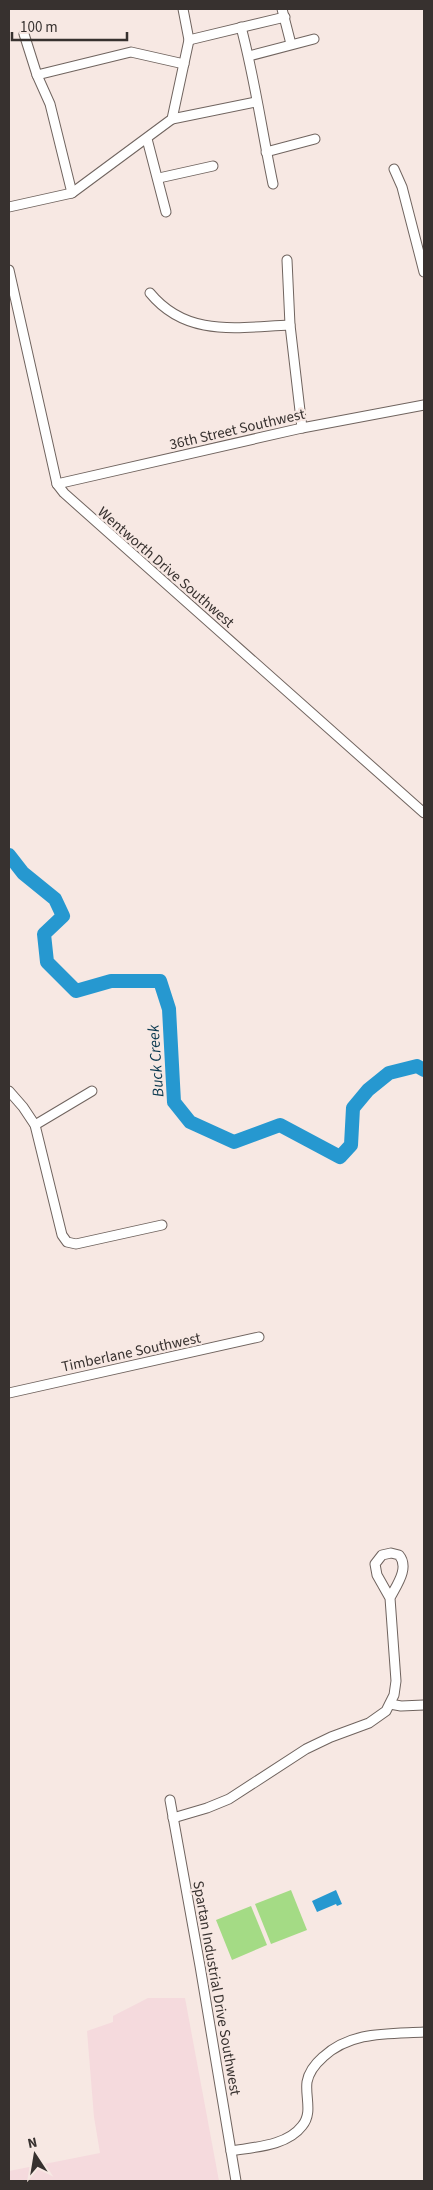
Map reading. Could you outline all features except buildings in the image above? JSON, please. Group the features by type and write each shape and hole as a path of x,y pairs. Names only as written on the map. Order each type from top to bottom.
{"street":[{"path":"172,119 189,40 183,9"},
{"path":"189,40 241,28 283,13 291,44"},
{"path":"241,28 249,56 256,102 273,184"},
{"path":"24,34 37,75 50,104 72,194"},
{"path":"249,56 314,39"},
{"path":"37,75 131,52 184,64"},
{"path":"9,207 72,194 148,139 172,119 256,102"},
{"path":"148,139 166,212"},
{"path":"266,152 315,139"},
{"path":"159,178 213,166"},
{"path":"394,169 402,187 424,272"},
{"path":"287,260 290,325 302,428"},
{"name":"Wentworth Drive Southwest","path":"9,270 57,484 73,503 424,813"},
{"path":"150,293 168,312 185,320 204,325 240,327 290,325"},
{"name":"36th Street Southwest","path":"57,484 302,428 424,406"},
{"path":"9,1091 26,1111 34,1125 62,1235 66,1242 76,1244 162,1225"},
{"path":"34,1125 92,1091"},
{"name":"Timberlane Southwest","path":"9,1393 259,1337"},
{"path":"173,1818 229,1799 306,1749 377,1719 390,1704 396,1690 390,1598 375,1569 376,1560 386,1554 399,1555 403,1564 400,1579 390,1598"},
{"path":"390,1704 408,1707 424,1706"},
{"name":"Spartan Industrial Drive Southwest","path":"170,1800 236,2181"},
{"path":"231,2151 289,2138 302,2127 307,2117 307,2083 310,2071 332,2048 351,2039 369,2035 424,2032"}],"shaded area":[{"path":"148,1998 185,1998 219,2181 9,2181 9,2171 100,2153 94,2117 87,2031 113,2022 113,2016"}],"green space":[{"path":"291,1890 307,1930 271,1944 255,1904"},
{"path":"251,1906 267,1945 232,1960 216,1920"}],"water":[{"path":"336,1890 342,1904 337,1906 336,1904 317,1912 312,1901"}],"waterway":[{"name":"Buck Creek","path":"9,855 23,873 55,899 63,916 44,934 47,962 76,991 111,981 160,981 169,1009 174,1102 190,1122 234,1142 280,1125 340,1157 351,1145 353,1108 368,1090 389,1073 417,1066 424,1070"}]}
